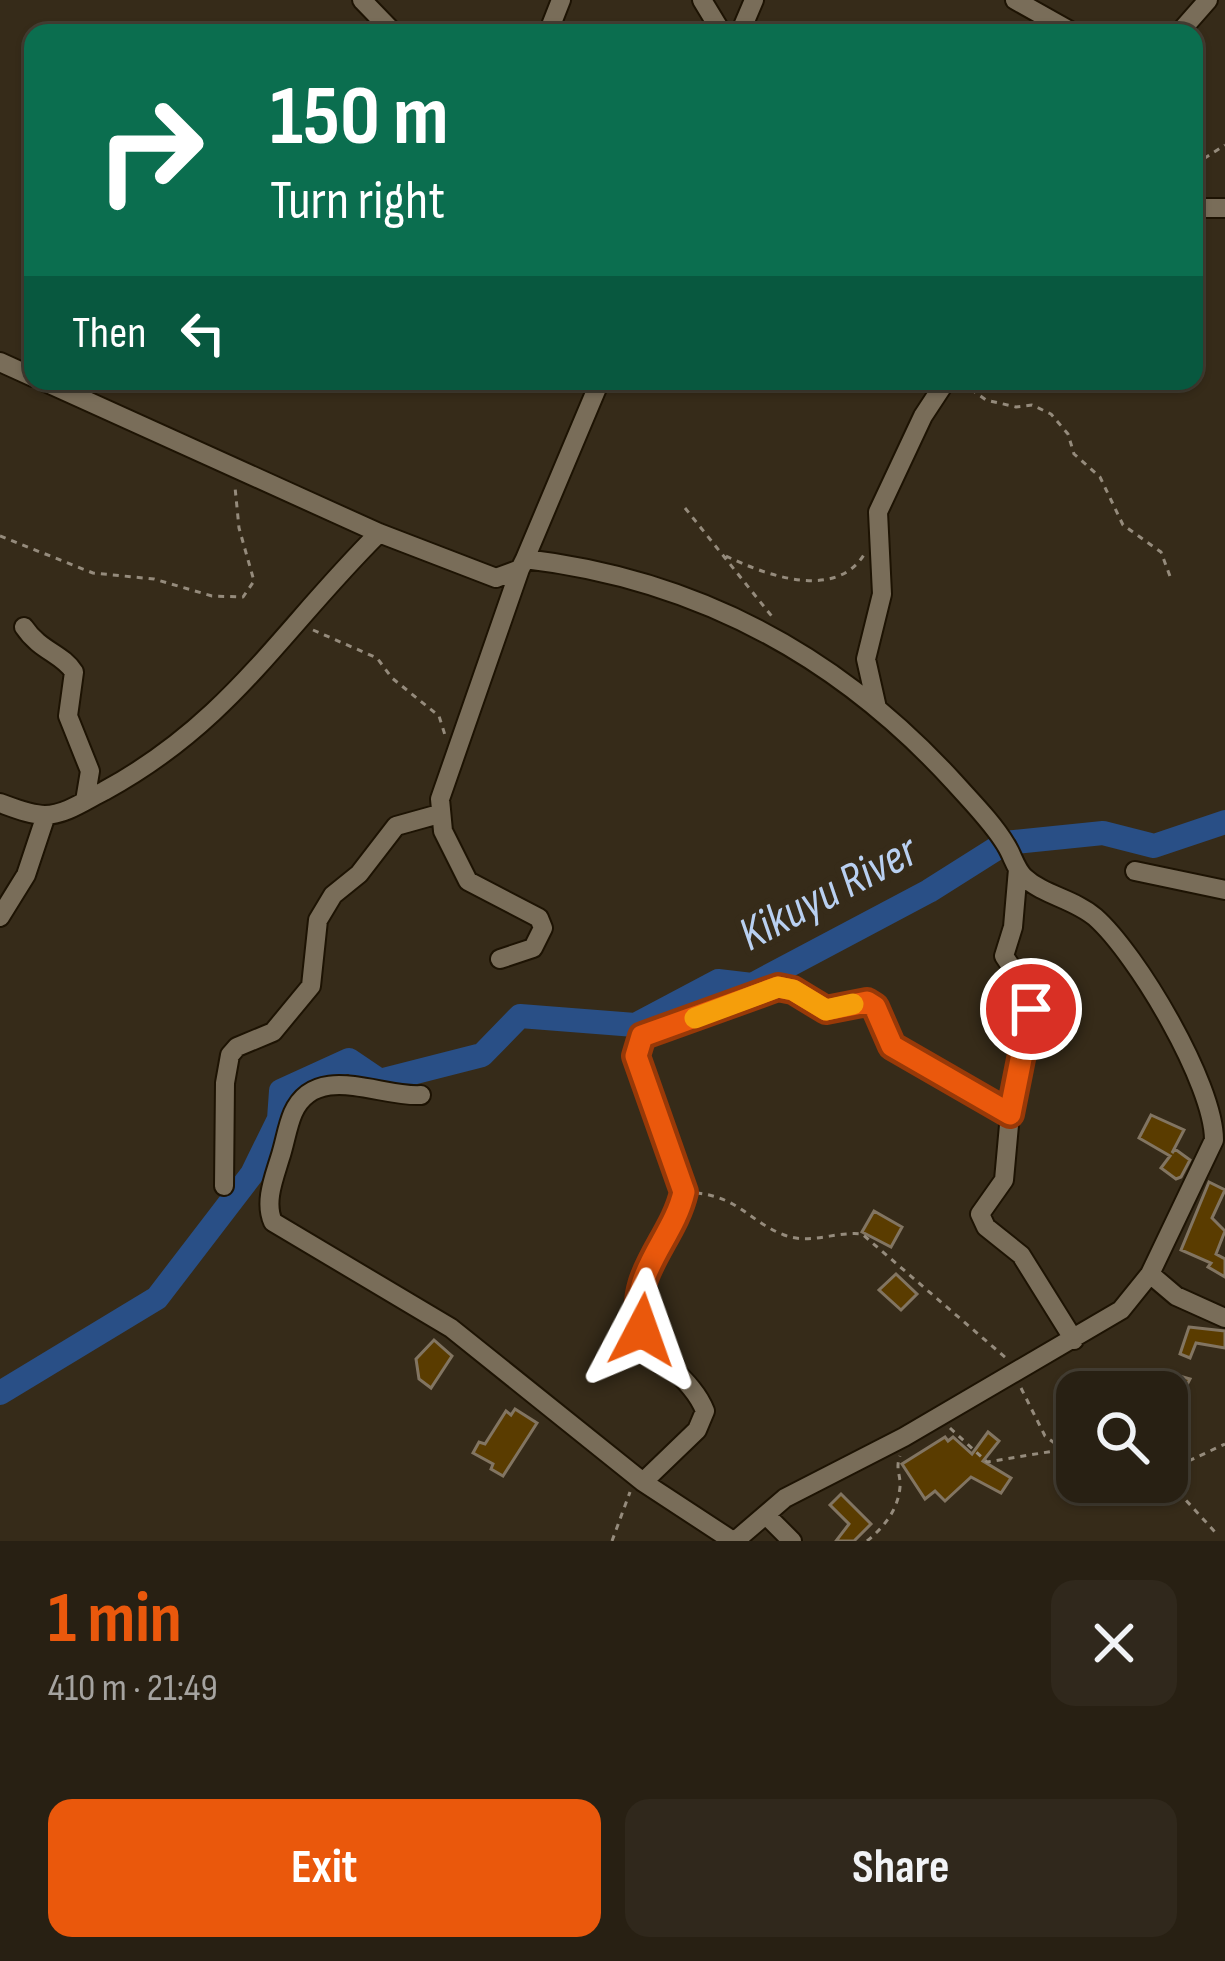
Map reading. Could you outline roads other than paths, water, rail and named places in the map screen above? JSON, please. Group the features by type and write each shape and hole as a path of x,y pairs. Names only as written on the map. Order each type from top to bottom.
{"street":[{"path":"362,0 385,24"},
{"path":"1015,0 1059,24"},
{"path":"1188,24 1208,0"},
{"path":"63,390 478,573 496,578 522,564 658,586 792,644 877,708 953,781 1005,843 1030,882 1078,904 1100,922 1157,996 1179,1036 1211,1118 1214,1140 1150,1274 1121,1310 904,1437 810,1484 734,1541 641,1480 451,1328 283,1229 269,1216 289,1124 305,1097 348,1082 389,1095 421,1095"},
{"path":"500,959 540,941 539,918 468,881 457,866 439,814 455,752 522,564 596,390"},
{"path":"877,708 866,659 882,594 878,531 884,494 941,390"},
{"path":"0,803 46,815 85,801 185,741 302,622 379,533"},
{"path":"24,627 40,649 67,662 74,672 68,716 90,771 85,801"},
{"path":"224,1186 224,1083 230,1055 237,1047 273,1032 311,986 318,920 333,895 358,874 396,826 439,814"},
{"path":"0,917 26,874 46,815"},
{"path":"1018,869 1004,956 1024,986 1031,1009 1010,1114 1004,1180 983,1208 981,1220 1022,1255 1074,1340"},
{"path":"1136,871 1225,890"},
{"path":"641,1480 688,1440 704,1418 703,1404 648,1341 638,1318 647,1265 683,1196 636,1056 638,1040 778,987 793,990 826,1010 871,1003 892,1046 1010,1114"},
{"path":"1150,1274 1176,1296 1225,1318"},
{"path":"766,1515 792,1541"}],"waterway":[{"name":"Kikuyu River","path":"0,1393 157,1298 252,1174 279,1119 281,1091 349,1060 380,1081 482,1055 520,1016 635,1025 718,981 752,985 929,891 1005,843 1103,833 1154,846 1225,822"}]}
